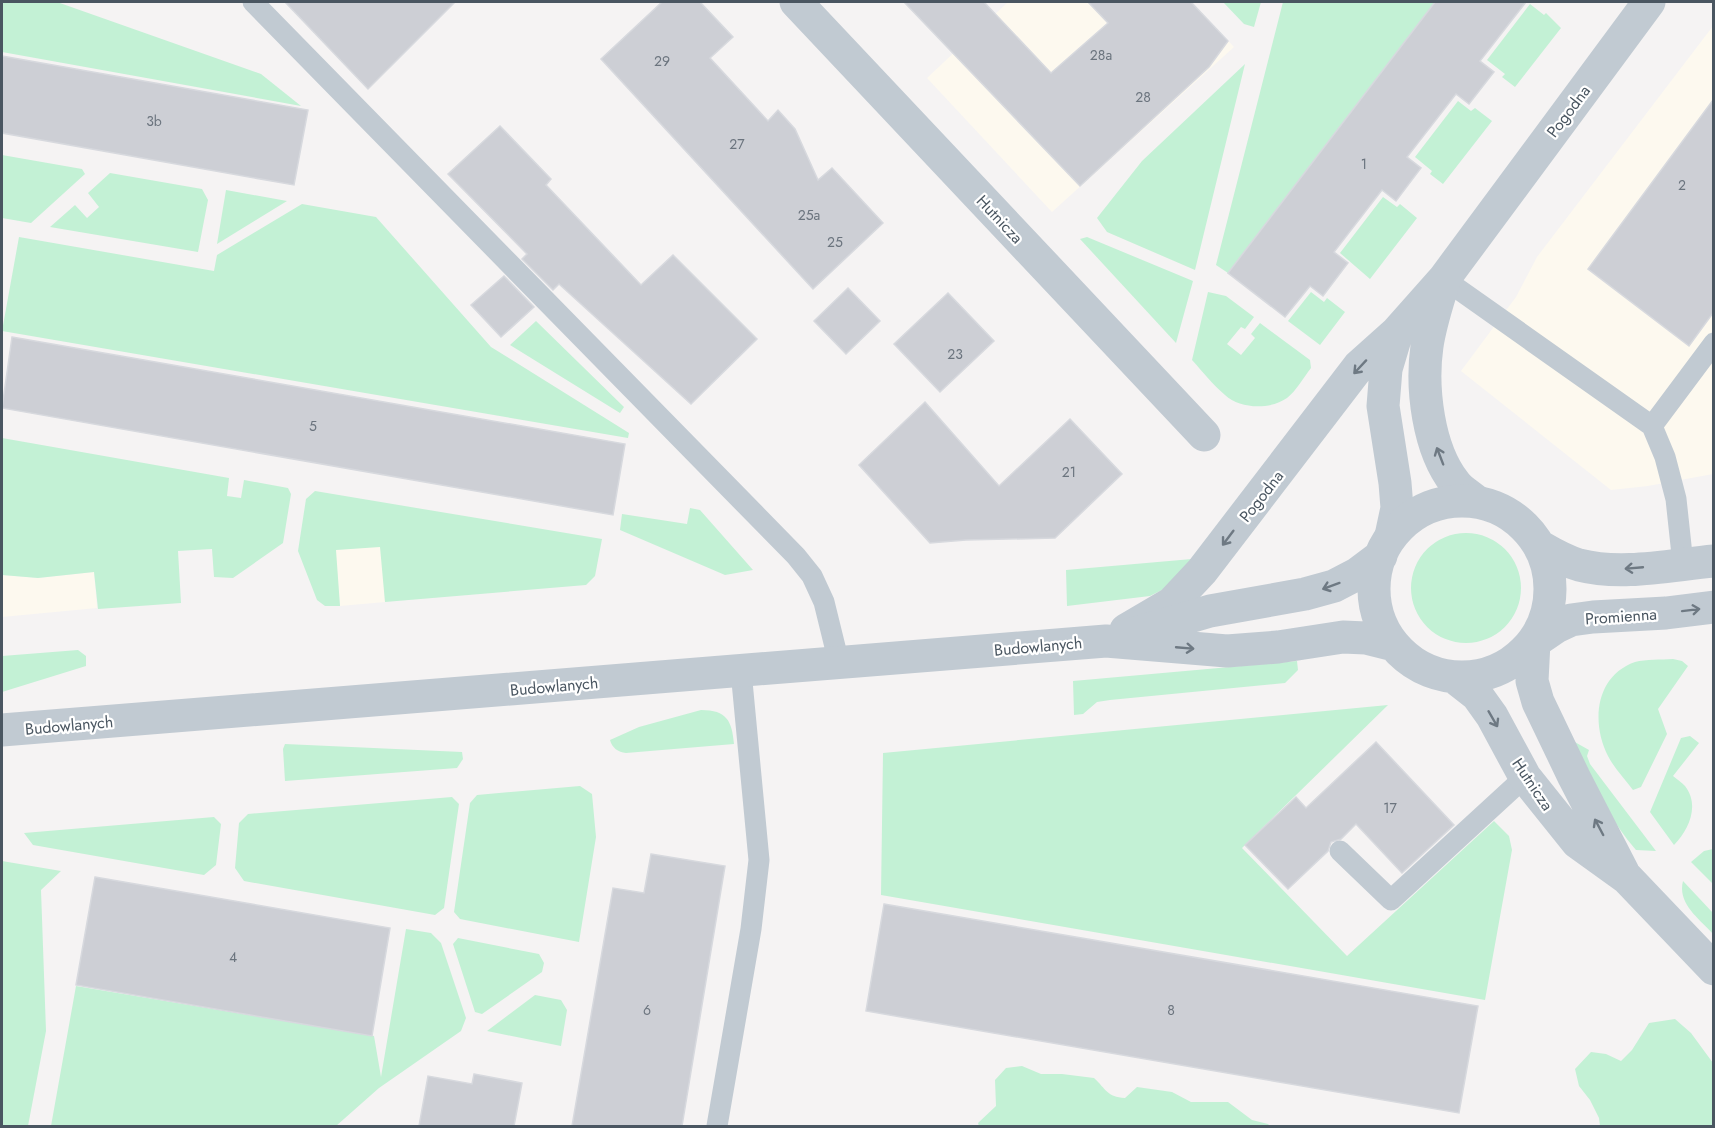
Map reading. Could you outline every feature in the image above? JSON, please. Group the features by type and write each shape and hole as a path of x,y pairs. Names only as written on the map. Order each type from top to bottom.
{"street":[{"name":"Hutnicza","path":"796,2 1204,435"},
{"name":"Pogodna","path":"1106,641 1172,603 1221,548 1359,366 1397,332 1444,279 1649,2"},
{"name":"Pogodna","path":"1444,279 1427,345 1424,391 1443,465 1456,485 1476,501"},
{"name":"Pogodna","path":"1386,546 1397,508 1383,406 1386,369 1397,332"},
{"path":"1457,500 1476,501 1502,509 1524,525 1541,547 1549,571 1551,596 1546,620 1534,642 1518,658 1498,670 1476,676 1454,677 1431,672 1410,661 1394,645 1380,622 1374,596 1374,577 1386,546 1406,520 1420,510 1438,503 1457,500"},
{"name":"Budowlanych","path":"1106,641 1210,612 1305,594 1334,586 1357,574 1386,546"},
{"path":"1541,547 1579,565 1616,570 1698,563"},
{"name":"Promienna","path":"1534,642 1571,620 1713,607"},
{"name":"Budowlanych","path":"2,730 1106,641 1227,651 1278,647 1342,637 1366,638 1394,645"},
{"name":"Hutnicza","path":"1534,642 1532,681 1538,702 1627,879"},
{"name":"Hutnicza","path":"1454,677 1477,695 1492,716 1525,777 1577,842 1627,879 1713,969"}],"lane":[{"path":"253,2 796,556 812,576 824,602 839,663"},
{"path":"1444,279 1652,426 1665,457 1676,499 1698,563"},
{"path":"1652,426 1713,343"},
{"path":"717,1126 752,929 759,860 741,671"},
{"path":"1340,851 1390,900 1525,777"}],"shaded area":[{"path":"1008,2 1191,2 1234,47 1052,212 927,78"},
{"path":"1713,26 1713,474 1611,490 1461,371 1516,297 1537,257"},
{"path":"381,546 385,602 340,606 335,550"},
{"path":"94,572 97,608 2,617 2,575 38,578"}],"green space":[{"path":"2,2 57,2 261,74 301,106 2,52"},
{"path":"1223,2 1261,2 1254,27 1244,24"},
{"path":"1283,2 1435,2 1228,273 1216,265"},
{"path":"1530,4 1544,15 1546,13 1561,28 1515,87 1502,77 1505,74 1487,60"},
{"path":"1245,64 1195,270 1107,232 1097,218 1142,161"},
{"path":"1458,101 1471,111 1475,108 1492,121 1443,184 1430,174 1432,171 1415,157"},
{"path":"2,155 82,169 85,174 31,223 2,218"},
{"path":"110,173 202,189 208,200 198,252 50,227 75,205 87,218 99,207 88,193"},
{"path":"226,190 287,201 217,244"},
{"path":"1383,197 1397,207 1400,204 1417,218 1370,279 1340,253"},
{"path":"302,204 376,217 491,347 629,433 628,438 2,331 19,237 214,271 217,255"},
{"path":"1087,237 1193,281 1176,343 1080,239"},
{"path":"1208,292 1226,296 1254,317 1245,329 1241,327 1227,344 1241,355 1255,338 1251,334 1260,323 1310,360 1311,368 1287,398 1264,406 1247,405 1231,400 1192,360"},
{"path":"1311,292 1324,302 1327,298 1345,312 1320,345 1288,321"},
{"path":"536,321 624,407 620,413 510,345"},
{"path":"2,438 229,478 227,496 241,498 244,480 288,488 291,494 283,543 233,578 214,577 212,549 178,551 181,603 98,609 94,572 38,578 2,575"},
{"path":"315,491 602,539 595,576 586,585 385,602 380,547 336,550 340,606 325,606 317,600 298,551 306,499"},
{"path":"690,508 700,510 753,570 725,575 620,530 622,514 687,524"},
{"path":"1466,533 1487,537 1505,549 1517,567 1521,588 1517,609 1505,627 1487,639 1466,643 1445,639 1427,627 1415,609 1411,588 1415,567 1427,549 1445,537"},
{"path":"1192,559 1164,589 1150,596 1067,606 1066,570"},
{"path":"78,650 86,656 86,666 2,692 2,656"},
{"path":"1673,659 1682,661 1688,666 1658,709 1667,734 1641,787 1633,790 1610,760 1603,743 1599,729 1600,702 1604,689 1622,669 1639,661"},
{"path":"1297,661 1298,670 1285,683 1110,700 1097,702 1083,714 1074,715 1073,681"},
{"path":"1388,705 1242,848 1347,956 1494,821 1509,836 1512,850 1485,1000 881,895 883,753"},
{"path":"701,710 717,712 726,718 732,729 734,744 626,753 620,752 611,743 610,740 639,727"},
{"path":"1690,736 1699,743 1673,776 1685,786 1689,793 1692,801 1691,817 1684,832 1674,845 1650,812 1681,738"},
{"path":"1573,741 1589,750 1587,756 1590,764 1656,851 1636,850 1626,838 1601,798"},
{"path":"285,744 462,752 463,759 457,768 285,781 283,749"},
{"path":"580,786 592,794 596,837 579,942 460,919 454,912 470,803 477,795"},
{"path":"452,797 459,804 444,908 435,915 244,881 235,868 239,823 248,814"},
{"path":"214,817 221,824 216,865 204,875 33,845 24,833"},
{"path":"1714,849 1713,884 1691,862 1704,851"},
{"path":"2,861 61,871 41,890 46,1031 28,1126 2,1126"},
{"path":"1683,881 1713,913 1713,934 1686,904 1683,897"},
{"path":"406,929 431,933 441,943 466,1018 461,1031 379,1088 336,1126 51,1126 76,986 374,1036 381,1077"},
{"path":"458,938 539,954 544,963 542,972 482,1014 475,1012 453,944"},
{"path":"535,995 561,1000 567,1010 561,1046 487,1031"},
{"path":"1675,1019 1691,1033 1713,1063 1713,1126 1600,1126 1599,1118 1590,1100 1579,1086 1575,1069 1591,1052 1606,1054 1621,1061 1632,1050 1649,1023"},
{"path":"1022,1066 1041,1074 1094,1078 1107,1092 1119,1097 1125,1098 1137,1087 1172,1092 1191,1102 1228,1102 1252,1120 1270,1126 979,1126 978,1123 996,1106 995,1080 1006,1068"}],"building":[{"path":"285,2 455,2 368,89"},
{"path":"662,2 700,2 733,37 710,58 768,121 778,110 795,129 818,180 832,168 883,223 813,289 601,59"},
{"path":"904,2 984,2 1051,73 1108,23 1088,2 1191,2 1228,41 1209,67 1080,186"},
{"path":"1435,2 1526,2 1480,61 1494,72 1469,104 1456,94 1407,157 1421,168 1396,201 1382,190 1334,252 1348,263 1323,296 1310,286 1285,317 1228,273"},
{"path":"2,56 308,110 294,185 2,133"},
{"path":"1713,100 1713,313 1689,346 1588,269"},
{"path":"500,126 551,179 546,185 641,285 673,255 757,339 691,404 559,284 553,290 522,259 527,254 448,174"},
{"path":"504,276 534,307 501,337 471,305"},
{"path":"848,288 880,321 846,354 814,321"},
{"path":"948,293 994,341 940,392 894,344"},
{"path":"12,337 625,444 613,515 2,408"},
{"path":"925,402 999,486 1070,419 1122,474 1055,538 930,543 859,465"},
{"path":"1376,742 1454,825 1402,873 1356,824 1341,839 1331,842 1328,851 1288,889 1245,845 1296,797 1306,808"},
{"path":"651,854 725,866 682,1126 572,1126 613,888 644,893"},
{"path":"95,877 390,928 372,1036 76,985"},
{"path":"884,904 1478,1006 1459,1113 866,1011"},
{"path":"474,1074 522,1083 514,1126 419,1126 428,1076 472,1084"}]}
